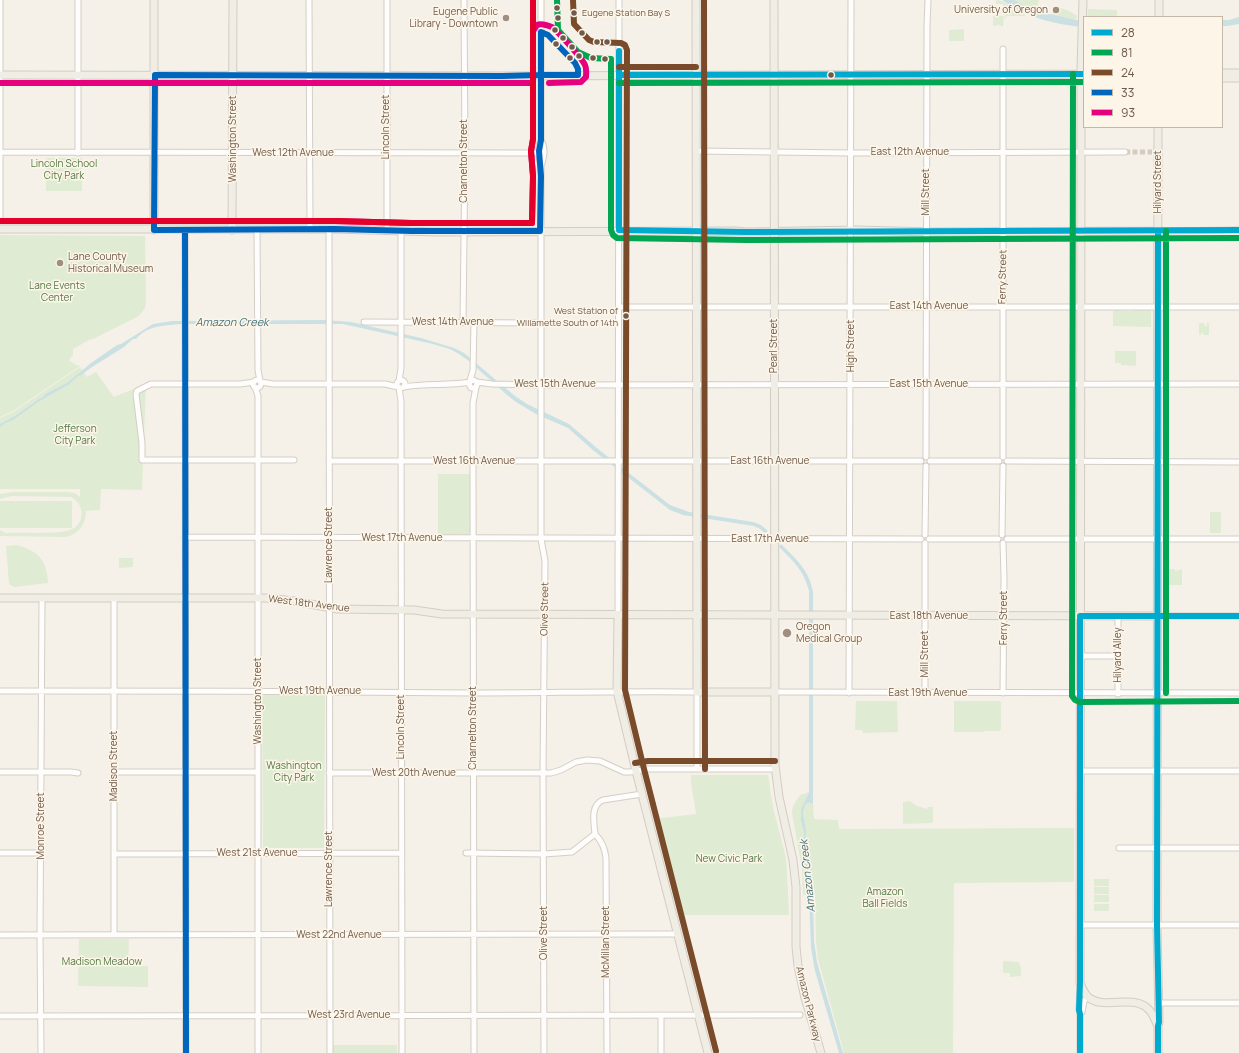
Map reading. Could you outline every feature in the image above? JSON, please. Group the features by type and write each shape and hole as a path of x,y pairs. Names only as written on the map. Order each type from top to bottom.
{"main road":[{"path":"154,0 154,230"},
{"name":"Washington Street","path":"232,230 233,0"},
{"path":"696,0 697,692"},
{"name":"Pearl Street","path":"774,0 775,692"},
{"path":"1083,0 1080,306 1080,983 1088,997 1094,1001 1138,1002 1151,1004 1158,1003"},
{"path":"1159,0 1159,16"},
{"path":"1223,73 1239,73"},
{"path":"0,74 1083,74"},
{"path":"1223,78 1239,78"},
{"name":"Hilyard Street","path":"1158,128 1155,152 1158,231 1158,1053"},
{"path":"0,229 329,229 401,231 618,230 774,232 1158,231"},
{"name":"West 18th Avenue","path":"0,598 257,598 289,600 344,610 401,610 442,614 618,615"},
{"path":"618,615 617,691 708,1053"},
{"name":"East 18th Avenue","path":"618,615 1158,616"},
{"name":"East 19th Avenue","path":"697,692 775,692"},
{"name":"Amazon Parkway","path":"775,692 775,769 779,797 793,860 796,887 796,947 798,966 805,998 821,1053"},
{"path":"1132,1002 1146,1007 1153,1015 1158,1026"}],"street":[{"path":"0,0 0,217"},
{"path":"78,0 78,152"},
{"path":"310,0 310,230"},
{"name":"Lincoln Street","path":"386,0 387,230"},
{"name":"Charnelton Street","path":"463,322 465,153 464,0"},
{"name":"Olive Street","path":"541,0 541,140 538,153 541,166 541,538 545,561 543,773 544,1053"},
{"path":"618,615 619,0"},
{"name":"High Street","path":"849,693 852,0"},
{"name":"Mill Street","path":"928,0 926,74 926,384 928,459"},
{"name":"Ferry Street","path":"1003,48 1003,693"},
{"name":"Olive Street","path":"541,140 544,146 544,157 541,166"},
{"name":"East 12th Avenue","path":"696,151 926,153 1125,152"},
{"name":"West 12th Avenue","path":"0,152 538,153"},
{"name":"Lawrence Street","path":"329,229 330,1053"},
{"path":"185,230 186,1053"},
{"name":"Washington Street","path":"257,230 258,1053"},
{"path":"1158,231 1239,230"},
{"name":"Lincoln Street","path":"401,231 402,1053"},
{"name":"East 14th Avenue","path":"619,307 1239,307"},
{"name":"West 14th Avenue","path":"364,322 541,323"},
{"name":"Charnelton Street","path":"474,322 472,693 474,1053"},
{"name":"West 15th Avenue","path":"185,460 142,460 142,443 136,391 151,384 619,384"},
{"name":"East 15th Avenue","path":"619,384 1239,384"},
{"path":"928,459 929,464 926,466 923,465 921,461 923,458 1003,461 1239,462"},
{"path":"185,460 294,460"},
{"name":"West 16th Avenue","path":"329,461 618,462"},
{"name":"East 16th Avenue","path":"618,462 921,461"},
{"name":"Mill Street","path":"925,693 926,466"},
{"name":"West 17th Avenue","path":"185,537 618,538"},
{"name":"East 17th Avenue","path":"618,538 1239,539"},
{"name":"Monroe Street","path":"41,1053 40,935 42,598"},
{"name":"Madison Street","path":"114,598 114,935"},
{"name":"Hilyard Alley","path":"1118,616 1118,694"},
{"name":"East 18th Avenue","path":"1158,616 1239,616"},
{"path":"1080,656 1118,656"},
{"name":"West 19th Avenue","path":"0,691 329,691 472,693 617,691"},
{"name":"East 19th Avenue","path":"617,691 697,692"},
{"path":"697,692 697,769"},
{"name":"East 19th Avenue","path":"775,692 1080,694 1239,693"},
{"name":"West 20th Avenue","path":"329,773 543,773 556,772 571,764 587,760 600,761 624,772 648,769 775,769"},
{"path":"1080,771 1239,771"},
{"path":"0,772 71,772 78,774"},
{"path":"114,772 258,772"},
{"path":"466,853 544,854 572,852 595,834 594,810 598,802 642,794"},
{"name":"McMillan Street","path":"595,834 603,846 606,858 607,1053"},
{"path":"1119,848 1239,848"},
{"path":"0,853 41,853"},
{"name":"West 21st Avenue","path":"114,854 401,853"},
{"path":"1080,925 1239,925"},
{"name":"West 22nd Avenue","path":"0,934 678,934"},
{"path":"1080,983 1080,1053"},
{"path":"1080,1014 1084,1001 1088,997"},
{"path":"1158,1003 1239,1003"},
{"path":"661,1015 661,1053"},
{"name":"West 23rd Avenue","path":"0,1016 800,1015"}],"green space":[{"path":"996,0 1000,0 1025,14 1025,16 1007,16 1005,19 1005,15 1003,15 1003,4 996,4"},
{"path":"1015,0 1039,0 1037,7 1043,9 1041,12 1028,8"},
{"path":"1057,7 1075,14 1077,16 1076,20 1052,15 1053,10 1056,11"},
{"path":"1088,9 1117,10 1117,16 1088,16"},
{"path":"993,16 1004,16 1003,27 999,25 993,26"},
{"path":"964,29 964,41 949,41 949,30"},
{"name":"Lincoln School City Park","path":"46,158 82,158 82,191 46,191"},
{"name":"Lane Events Center","path":"0,235 145,236 146,302 145,308 139,316 73,349 73,355 69,360 80,366 13,411 0,417"},
{"path":"1134,309 1151,309 1151,327 1113,326 1113,310 1132,311"},
{"path":"1199,323 1204,323 1205,326 1207,326 1207,323 1209,323 1209,335 1204,335 1201,333 1201,335 1199,335"},
{"path":"1115,351 1136,351 1136,366 1115,363"},
{"name":"Jefferson City Park","path":"80,367 87,377 96,372 114,397 146,384 142,490 101,489 100,510 86,511 85,520 81,528 71,536 0,536 0,530 6,533 50,533 67,531 77,526 80,522 82,513 81,508 79,504 71,497 12,496 0,499 0,494 13,492 67,492 75,493 80,497 80,489 0,489 0,418 13,412"},
{"path":"438,474 470,474 469,534 438,534"},
{"path":"0,501 72,501 72,528 0,528"},
{"path":"1210,512 1221,512 1221,533 1210,533"},
{"path":"17,545 31,550 40,558 46,569 48,583 14,587 9,584 6,546"},
{"path":"119,558 133,558 133,567 119,568"},
{"path":"1164,569 1175,569 1175,571 1182,569 1182,585 1164,585"},
{"name":"Washington City Park","path":"264,695 325,696 324,848 263,848 262,697"},
{"path":"856,701 897,701 898,732 863,733 862,730 856,730"},
{"path":"954,701 1000,701 1001,729 999,731 984,732 954,732"},
{"name":"New Civic Park","path":"691,775 768,775 773,807 786,858 789,915 678,915 654,819 696,814"},
{"path":"809,792 801,809 801,821 804,833 803,847 806,866 806,887 809,895 803,895 802,869 792,813 793,806 800,795"},
{"name":"Amazon Ball Fields","path":"808,801 813,804 814,819 838,820 839,829 1074,828 1074,882 954,883 953,1053 844,1053 818,959 816,942 815,895 813,895 809,889 808,869 805,854 806,839 803,813 805,805"},
{"path":"910,801 917,806 927,809 928,807 933,807 933,822 903,824 903,802"},
{"path":"1094,879 1109,879 1109,886 1094,886"},
{"path":"1094,887 1109,887 1109,894 1094,894"},
{"path":"1094,895 1109,895 1109,902 1094,902"},
{"path":"1094,904 1109,904 1109,911 1094,911"},
{"name":"Madison Meadow","path":"79,939 129,939 128,966 148,966 148,987 78,986"},
{"path":"1003,961 1019,962 1021,976 1010,977 1010,973 1003,973"},
{"path":"333,1045 397,1045 397,1053 333,1053"}],"water":[{"path":"1002,0 1015,0 1028,8 1045,13 1076,20 1083,20 1083,27 1041,19 1011,6"},
{"path":"1239,17 1239,24 1223,26 1223,20"},
{"name":"Amazon Creek","path":"325,320 351,322 421,338 454,348 464,353 515,396 527,404 569,424 598,449 670,505 689,512 753,522 761,525 768,531 765,533 754,526 683,515 670,510 594,451 568,428 536,414 516,402 469,361 450,349 343,324 180,324 156,327 141,334 136,339 133,339 124,347 80,376 79,375 68,385 38,402 13,420 0,427 0,424 15,416 43,397 45,394 67,383 91,363 117,345 153,324 172,321"},
{"name":"Amazon Creek","path":"781,544 802,566 809,577 813,592 813,804 808,802 805,805 803,813 806,831 805,854 808,869 809,889 813,895 814,940 817,962 843,1053 839,1053 815,971 811,948 809,895 806,887 806,866 803,847 804,833 801,821 801,809 809,792 809,591 801,572 779,547"}],"tunnel":[{"path":"1125,152 1152,152"}],"transit line":[{"path":"0,221 335,221 412,223 532,223 533,176 531,151 533,139 533,0"},
{"name":"81","path":"557,0 558,30 578,52 591,58 611,59 611,230 613,235 617,238 747,240 1239,238"},
{"name":"24","path":"573,0 574,24 589,40 594,42 621,43 625,45 627,50 625,690 716,1051"},
{"name":"24","path":"704,0 705,769"},
{"name":"93","path":"533,67 533,31 537,25 544,24 552,27 570,45 586,68 586,77 581,82 549,83"},
{"name":"33","path":"541,32 548,35 575,63 578,69 578,75 541,75 541,32"},
{"name":"28","path":"619,51 619,230 747,232 1239,230"},
{"name":"24","path":"619,67 696,67"},
{"name":"81","path":"1073,74 1072,696 1075,700 1080,702 1239,701"},
{"name":"28","path":"619,75 1083,74"},
{"name":"33","path":"155,75 541,75 541,140 539,151 541,176 540,231 412,231 335,229 154,230 155,75"},
{"name":"81","path":"619,83 1083,82"},
{"name":"93","path":"0,83 533,83 533,139 531,151 533,176 532,223 412,223 335,221 0,221"},
{"name":"33","path":"185,230 186,1053"},
{"name":"28","path":"1158,231 1158,1053"},
{"name":"81","path":"1166,231 1166,693"},
{"name":"28","path":"1080,1053 1080,616 1239,616"},
{"name":"24","path":"635,763 648,761 775,761"}],"place":[{"name":"University of Oregon","path":"1056,10"},
{"name":"Eugene Station Bay S","path":"574,13"},
{"name":"Eugene Public Library - Downtown","path":"506,18"},
{"name":"Lane County Historical Museum","path":"60,263"},
{"name":"West Station of WIllamette South of 14th","path":"626,316"},
{"name":"Oregon Medical Group","path":"787,633"}]}
